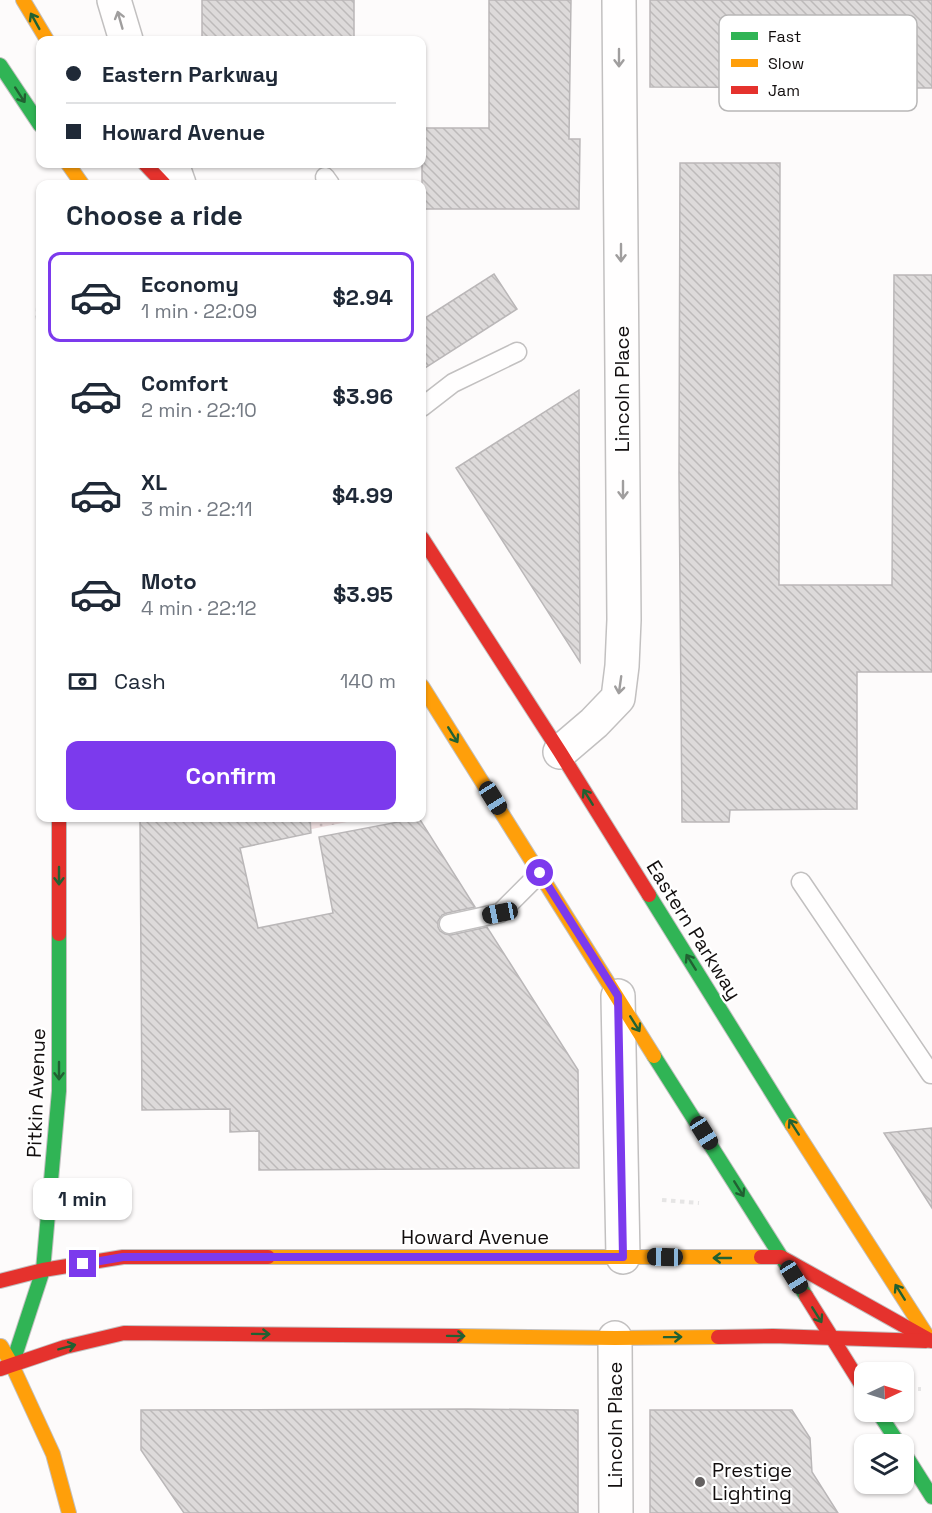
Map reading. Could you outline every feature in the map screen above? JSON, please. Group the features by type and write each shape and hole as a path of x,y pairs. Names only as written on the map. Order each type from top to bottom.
{"main road":[{"path":"23,0 45,36"},
{"path":"0,65 36,119"},
{"path":"149,168 160,180"},
{"name":"Eastern Parkway","path":"426,544 560,752 785,1113 932,1342"},
{"path":"426,692 854,1373"},
{"name":"Pitkin Avenue","path":"6,1367 43,1270 59,1091 59,822"},
{"name":"Howard Avenue","path":"0,1281 43,1270 123,1257 781,1257"},
{"path":"781,1257 932,1342"},
{"path":"6,1367 65,1347 124,1333 615,1338 773,1336 932,1342"},
{"path":"0,1345 6,1367 54,1454 69,1513"},
{"path":"914,1468 932,1497"}],"street":[{"path":"114,0 125,36"},
{"name":"Lincoln Place","path":"560,752 594,723 618,698 622,666 624,620 619,0"},
{"path":"618,996 623,1257"},
{"name":"Lincoln Place","path":"615,1338 616,1513"}],"lane":[{"path":"426,404 453,383 517,352"},
{"path":"449,924 500,913 540,873"},
{"path":"801,882 932,1074"}],"path":[{"path":"656,1199 701,1203"}],"shaded area":[{"path":"274,822 347,822 277,836"}],"building":[{"path":"202,0 354,0 354,36 202,36"},
{"path":"489,0 571,0 569,139 580,139 579,209 426,209 426,180 422,180 422,168 426,168 426,128 489,128"},
{"path":"650,0 932,0 932,88 917,88 917,15 719,15 719,87 650,87"},
{"path":"680,163 780,163 779,585 892,585 894,275 932,275 932,672 857,672 857,809 730,810 729,822 682,822 679,474"},
{"path":"494,274 517,309 426,367 426,317"},
{"path":"579,390 580,662 456,468"},
{"path":"140,822 310,822 311,833 240,848 258,928 333,913 319,837 398,822 422,822 475,907 442,915 438,921 440,931 451,935 487,927 578,1070 579,1168 259,1170 259,1131 230,1132 230,1109 142,1110"},
{"path":"932,1128 932,1208 884,1133"},
{"path":"141,1410 578,1410 578,1513 184,1513 141,1450"},
{"name":"Prestige Lighting","path":"650,1410 792,1410 810,1438 812,1472 838,1513 650,1513"}],"traffic: fast":[{"path":"0,65 36,119"},
{"path":"649,895 792,1125"},
{"path":"12,1365 43,1270 59,1091 59,934"},
{"path":"654,1056 806,1296"},
{"path":"885,1422 892,1434"},
{"path":"914,1468 932,1497"}],"traffic: slow":[{"path":"23,0 45,36"},
{"path":"71,168 79,180"},
{"path":"426,692 654,1056"},
{"path":"792,1125 928,1337"},
{"path":"268,1257 761,1257"},
{"path":"457,1336 718,1337"},
{"path":"1,1346 53,1454 69,1513"}],"traffic: jam":[{"path":"149,168 160,180"},
{"path":"426,544 649,895"},
{"path":"59,822 59,934"},
{"path":"0,1281 43,1270 123,1257 268,1257"},
{"path":"761,1257 781,1257 931,1341"},
{"path":"806,1296 854,1373"},
{"path":"0,1369 65,1347 124,1333 457,1336"},
{"path":"718,1337 773,1336 926,1341"}],"place":[{"name":"Prestige Lighting","path":"700,1482"}],"route":[{"path":"83,1264 123,1257 623,1257 618,996 540,873"}]}
